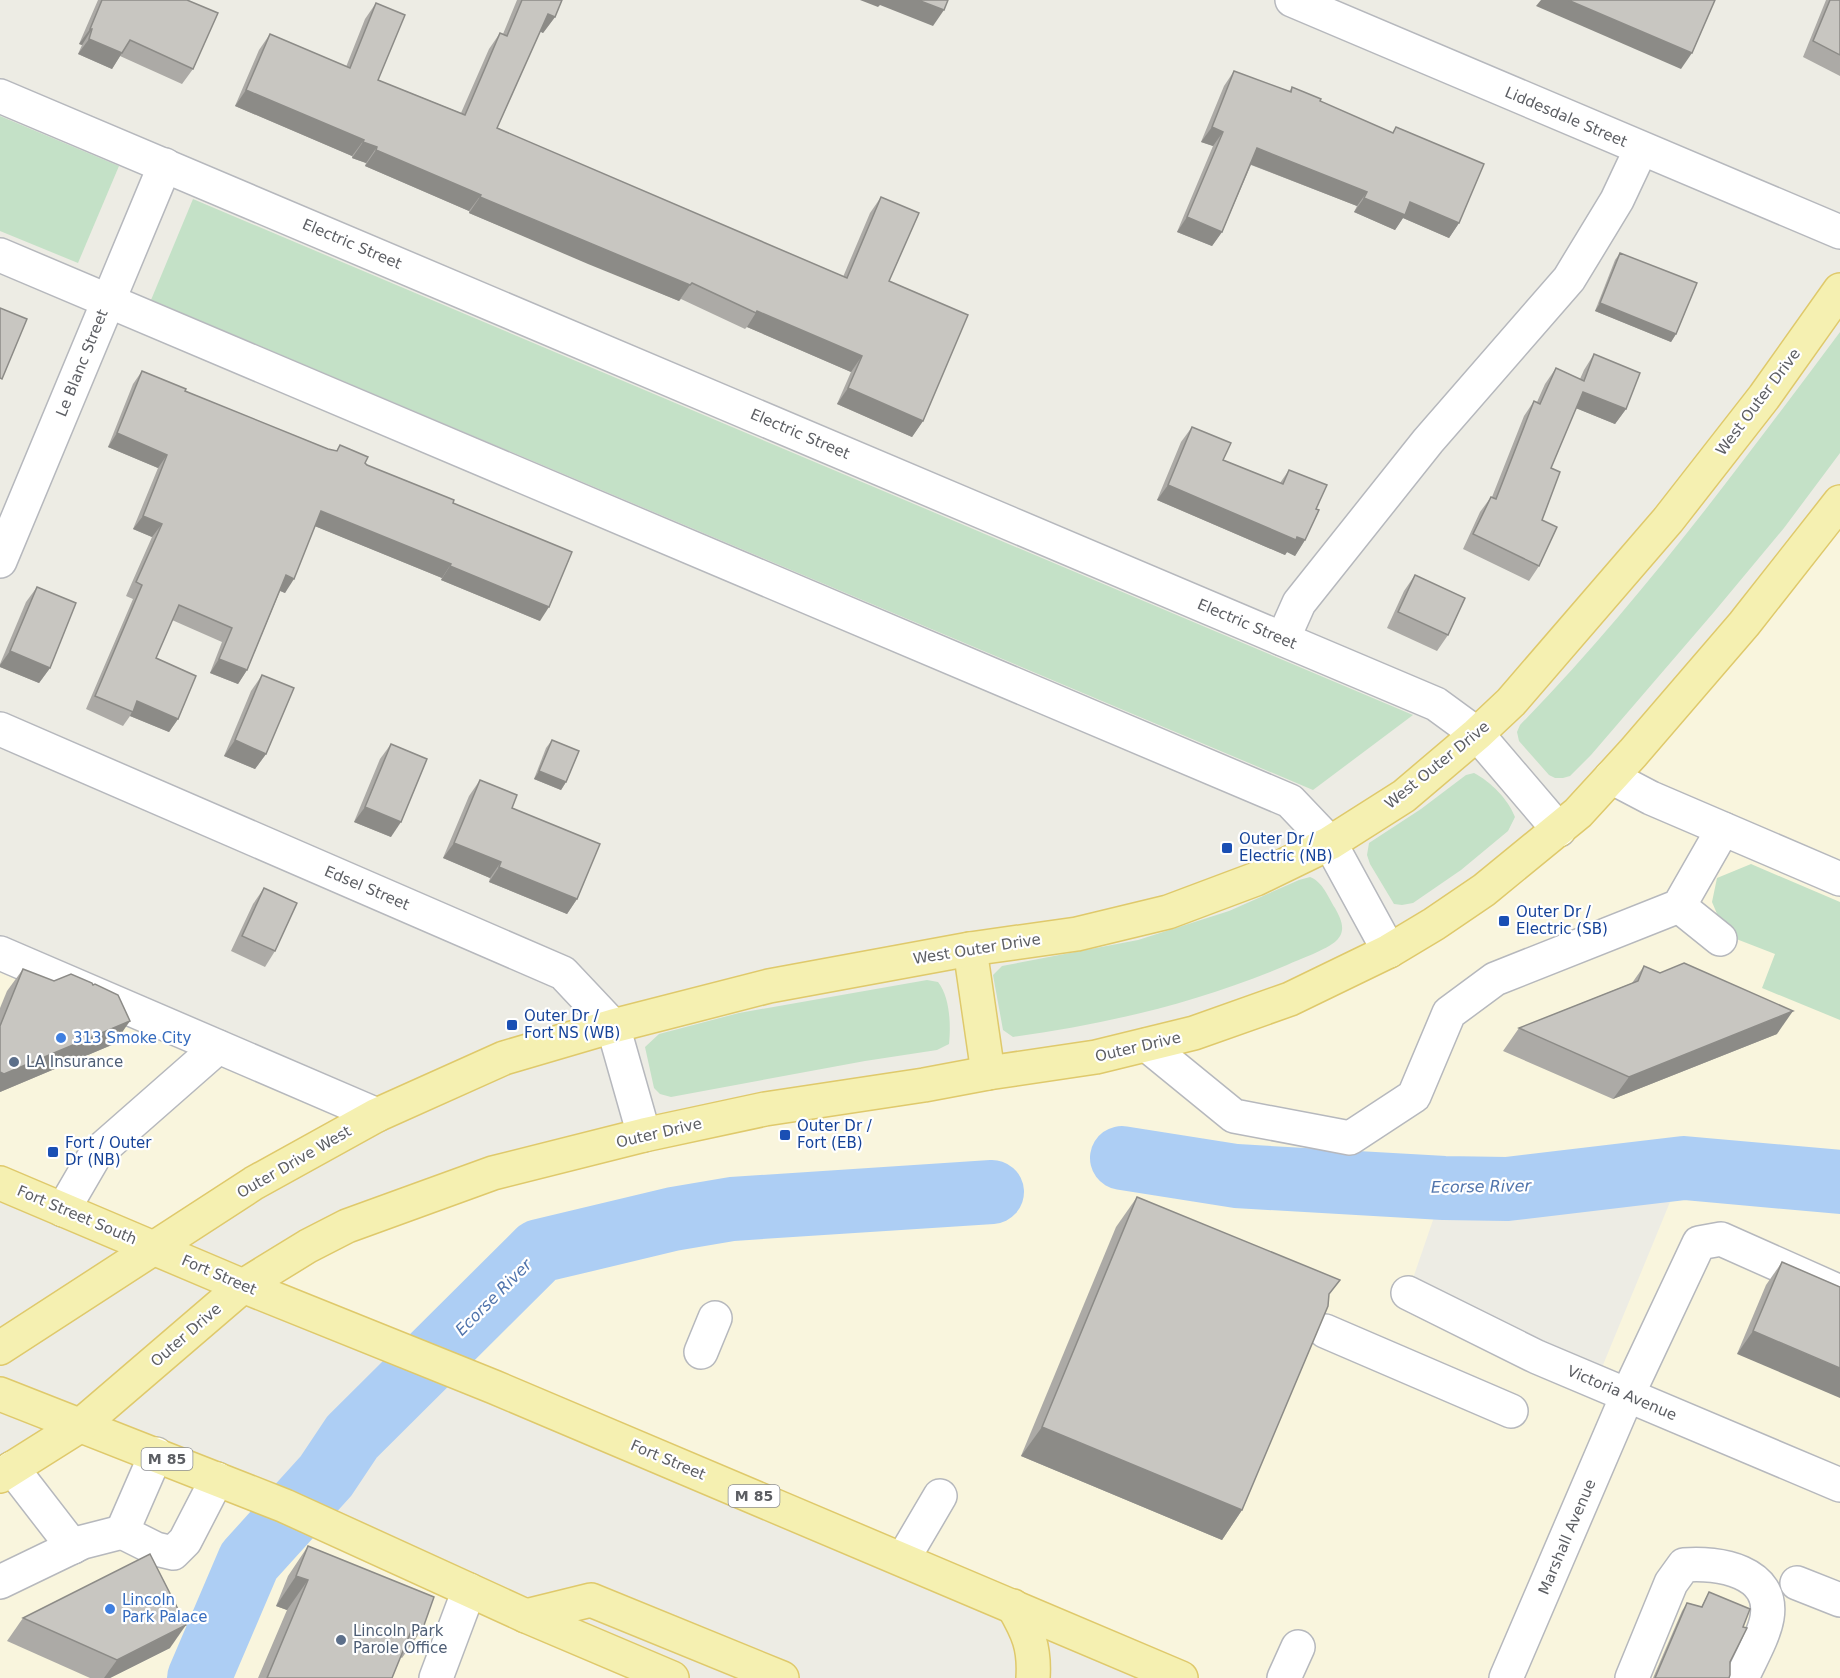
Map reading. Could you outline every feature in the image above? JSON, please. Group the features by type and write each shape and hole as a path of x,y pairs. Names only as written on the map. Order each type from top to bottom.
{"main road":[{"name":"West Outer Drive","path":"613,1026 769,986 970,949 1077,934 1168,912 1256,879 1330,843 1404,796 1511,702 1668,520 1764,396 1840,290"},
{"path":"1389,951 1484,890 1578,813 1744,624 1840,502"},
{"path":"970,949 988,1073"},
{"name":"Outer Drive","path":"6,1472 81,1425 243,1286 308,1246 347,1226 493,1173 644,1135 765,1109 1096,1057 1194,1033 1290,999 1389,951"},
{"name":"Outer Drive West","path":"0,1348 254,1183 377,1115 504,1058 613,1026"},
{"name":"Fort Street South","path":"0,1184 154,1248"},
{"name":"Fort Street","path":"154,1248 494,1387 1180,1678"},
{"name":"M 85","path":"0,1394 253,1493 526,1616 672,1678"},
{"path":"526,1616 591,1600 782,1678"},
{"path":"1013,1606 1028,1632 1034,1652 1033,1678"}],"street":[{"name":"Liddesdale Street","path":"1292,0 1840,232"},
{"name":"Electric Street","path":"0,96 1436,704 1477,734 1558,830"},
{"path":"1283,639 1299,603 1313,585 1428,441 1569,279 1617,200 1641,149"},
{"name":"Le Blanc Street","path":"0,561 165,165"},
{"path":"0,255 1290,801 1330,843 1389,951"},
{"name":"Edsel Street","path":"0,729 563,973 613,1026 644,1135"},
{"path":"1611,777 1651,798 1840,879"},
{"path":"1147,1045 1234,1116 1350,1138 1414,1096 1449,1013 1495,979 1679,906 1723,829"},
{"path":"1679,906 1720,939"},
{"path":"0,953 377,1115"},
{"path":"63,1210 95,1155 218,1047"},
{"name":"Marshall Avenue","path":"1506,1678 1627,1396 1699,1243 1721,1239 1840,1292"},
{"name":"Victoria Avenue","path":"1408,1293 1537,1357 1840,1485"},
{"path":"701,1352 715,1318"},
{"path":"1325,1331 1511,1411"},
{"path":"122,1532 156,1455"},
{"path":"6,1472 73,1547"},
{"path":"0,1582 83,1542 122,1532 156,1550 173,1553 185,1541 217,1479"},
{"path":"903,1559 940,1496"},
{"path":"1632,1678 1671,1583 1684,1565 1704,1563 1728,1567 1748,1576 1760,1587 1768,1603 1767,1620 1742,1678"},
{"path":"1797,1583 1840,1600"},
{"path":"435,1678 469,1590"},
{"path":"1284,1678 1298,1647"}],"shaded area":[{"path":"1840,502 1840,1678 1181,1678 243,1286 493,1173 924,1085 1290,999 1559,830","holes":["1684,1168 1596,1382 1408,1293 1444,1188 1507,1189"]},
{"path":"0,953 377,1115 154,1247 0,1183"},
{"path":"81,1425 672,1678 0,1678 0,1476"}],"green space":[{"path":"0,116 119,166 78,263 0,231"},
{"path":"193,199 1413,715 1313,790 151,300"},
{"path":"1840,332 1840,453 1784,528 1591,755 1570,776 1555,778 1549,775 1519,741 1517,732 1520,725 1606,632 1686,534"},
{"path":"1474,773 1487,781 1512,810 1515,817 1508,831 1461,870 1413,903 1394,904 1370,864 1367,855 1369,843 1421,809 1466,775"},
{"path":"1751,864 1840,902 1840,1020 1762,988 1775,954 1726,935 1712,902 1717,878"},
{"path":"1310,877 1325,890 1342,925 1341,933 1336,941 1320,951 1254,978 1153,1010 1013,1037 1003,1030 993,975 1002,966 1138,940 1229,911"},
{"path":"927,980 938,982 945,995 949,1011 949,1044 937,1050 671,1097 660,1094 654,1088 645,1047 659,1034 739,1013"}],"building":[{"path":"102,0 187,0 218,13 193,69 130,40 122,53 89,39 92,29 90,29"},
{"path":"522,0 562,0 555,17 548,14 497,128 847,278 881,197 919,213 889,281 968,315 923,421 848,388 862,356 757,311 756,313 692,283 690,285 480,197 481,195 376,150 377,147 363,142 364,140 246,90 270,34 350,68 376,3 405,15 378,80 465,115 500,33 507,36"},
{"path":"918,0 948,0 944,10"},
{"path":"1568,0 1715,0 1692,53"},
{"path":"1830,0 1840,0 1840,55 1813,41"},
{"path":"1234,71 1291,92 1292,87 1393,133 1396,127 1484,164 1459,223 1410,202 1405,215 1364,198 1367,192 1257,148 1222,232 1187,217 1223,132 1212,127"},
{"path":"1620,253 1697,283 1676,334 1600,303"},
{"path":"0,308 27,319 2,379 0,378"},
{"path":"1594,354 1640,373 1626,409 1583,392 1551,468 1560,472 1542,520 1557,527 1539,566 1473,534 1491,497 1496,499 1534,401 1540,404 1556,368 1584,381"},
{"path":"142,371 186,389 185,391 328,449 337,451 340,445 368,457 365,463 367,465 572,552 549,607 321,511 294,579 286,575 247,670 219,659 232,628 179,605 156,658 196,676 178,719 137,701 133,712 95,696 142,585 136,582 162,524 143,516 167,455 117,433"},
{"path":"1192,427 1231,443 1223,460 1283,484 1289,470 1327,485 1316,509 1319,510 1305,540 1297,537 1296,540 1168,485"},
{"path":"1415,575 1465,598 1448,635 1398,612"},
{"path":"37,587 76,603 50,668 10,651"},
{"path":"262,675 294,688 266,754 235,740"},
{"path":"552,740 579,751 566,782 539,771"},
{"path":"391,744 427,759 401,822 365,807"},
{"path":"480,780 517,795 512,808 600,844 577,899 499,867 501,862 454,843"},
{"path":"264,888 297,903 275,951 242,936"},
{"path":"1684,963 1793,1011 1629,1077 1519,1028 1638,981 1644,966 1660,973"},
{"path":"23,969 54,981 71,974 118,995 130,1021 4,1074 0,1072 0,1026"},
{"path":"1137,1197 1340,1280 1329,1294 1328,1306 1242,1510 1042,1427"},
{"path":"1782,1262 1840,1287 1840,1368 1753,1331"},
{"name":"Lincoln Park Parole Office","path":"308,1546 434,1597 423,1628 414,1624 392,1678 267,1678 308,1580 296,1576"},
{"name":"Lincoln Park Palace","path":"150,1554 186,1625 117,1660 23,1618"},
{"path":"1709,1592 1750,1609 1743,1627 1747,1628 1730,1662 1729,1678 1655,1678 1687,1603 1702,1607"}],"waterway":[{"name":"Ecorse River","path":"1122,1158 1236,1176 1444,1188 1507,1189 1684,1168 1840,1182"},
{"name":"Ecorse River","path":"199,1678 249,1561 326,1476 352,1437 539,1251 673,1219 732,1209 992,1192"}],"place":[{"name":"Outer Dr / Electric (NB)","path":"1227,848"},
{"name":"Outer Dr / Electric (SB)","path":"1504,921"},
{"name":"Outer Dr / Fort NS (WB)","path":"512,1025"},
{"name":"313 Smoke City","path":"61,1038"},
{"name":"LA Insurance","path":"14,1062"},
{"name":"Outer Dr / Fort (EB)","path":"785,1135"},
{"name":"Fort / Outer Dr (NB)","path":"53,1152"},
{"name":"Lincoln Park Palace","path":"110,1609"},
{"name":"Lincoln Park Parole Office","path":"341,1640"}]}
